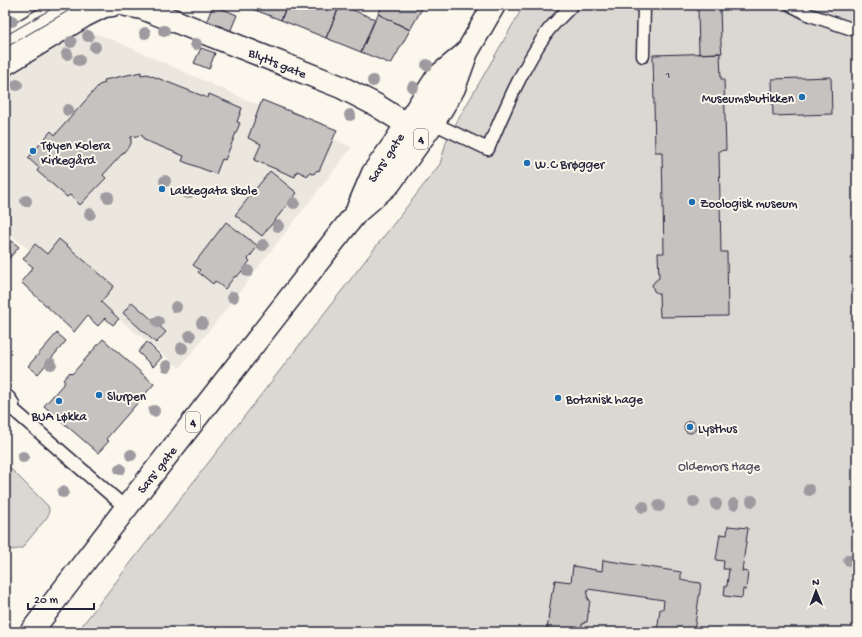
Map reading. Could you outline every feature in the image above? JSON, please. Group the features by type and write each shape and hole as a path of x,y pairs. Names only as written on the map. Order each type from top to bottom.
{"main road":[{"path":"5,42 67,5"},
{"name":"Blytts gate","path":"126,5 142,8 341,87 421,128"},
{"name":"Sars' gate","path":"31,632 356,213 372,173 394,144 421,128 438,77 467,52 494,5"},
{"path":"5,64 84,16 108,6"}],"lane":[{"path":"421,128 488,149 510,98 528,64 548,32 572,5"},
{"path":"643,56 644,5"},
{"path":"791,5 810,15 855,26"},
{"path":"7,403 126,508"}],"shaded area":[{"name":"Lakkegata skole","path":"84,30 111,39 352,147 180,368 5,231 5,78"}],"green space":[{"name":"Botanisk hage","path":"524,5 857,5 857,632 77,632 440,164 447,139"},
{"path":"5,466 8,466 48,506 49,510 48,516 22,548 16,550 11,550 5,547"}],"building":[{"path":"213,5 237,15 230,32 206,23"},
{"path":"242,5 287,5 281,20"},
{"path":"287,5 340,5 326,38 281,20"},
{"path":"340,5 375,19 361,52 326,38"},
{"path":"383,5 424,5 410,30 378,14"},
{"path":"654,5 720,5 722,53 699,54 698,7 654,8"},
{"path":"378,14 410,30 391,64 361,52"},
{"path":"201,48 215,53 209,69 194,63"},
{"name":"Zoologisk museum","path":"720,53 721,79 724,79 726,150 719,151 721,252 727,252 728,316 660,317 659,294 654,291 652,285 659,278 658,253 664,253 662,152 655,152 653,55"},
{"path":"141,72 141,75 147,74 208,98 209,94 242,108 237,122 240,123 225,160 222,159 216,174 182,161 184,156 144,140 142,135 131,137 131,144 103,175 106,178 80,205 70,195 67,197 37,171 39,168 28,158 51,131 55,135 99,85 105,83 104,80"},
{"name":"Museumsbutikken","path":"831,77 832,114 773,116 772,79"},
{"path":"262,100 337,130 319,171 317,170 314,174 309,173 308,176 297,171 295,177 254,160 261,144 248,138"},
{"path":"270,171 297,193 262,236 235,215"},
{"path":"226,222 258,246 248,259 250,261 225,289 215,281 213,284 198,272 200,270 193,265"},
{"path":"5,235 19,247 5,263"},
{"path":"59,239 114,286 101,302 119,319 113,325 105,318 98,326 87,316 74,332 21,282 33,267 23,259 35,244 47,254"},
{"path":"132,302 166,332 156,343 123,313"},
{"path":"57,333 66,341 38,374 28,366"},
{"name":"Slurpen","path":"103,339 154,384 106,439 109,441 98,453 44,406 65,382 63,380 70,372 72,374"},
{"path":"147,342 162,357 153,367 138,352"},
{"name":"Lysthus","path":"690,421 694,423 696,427 694,431 690,433 686,431 684,427 686,423"},
{"path":"728,526 748,528 742,571 748,572 746,590 743,589 742,598 724,596 729,569 723,569 724,561 716,560 720,534 727,535"},
{"path":"603,560 681,572 681,580 701,583 694,632 657,632 660,609 663,609 664,600 588,589 587,598 590,600 587,622 582,624 581,632 546,632 555,580 571,582 573,566 602,571"}],"tram line":[{"path":"5,36 58,5"},
{"path":"5,48 78,5"}],"place":[{"name":"Museumsbutikken","path":"802,97"},
{"name":"Tøyen Kolera Kirkegård","path":"33,151"},
{"name":"W.C Brøgger","path":"527,163"},
{"name":"Lakkegata skole","path":"162,189"},
{"name":"Zoologisk museum","path":"692,202"},
{"name":"Slurpen","path":"99,395"},
{"name":"Botanisk hage","path":"558,398"},
{"name":"BUA Løkka","path":"59,401"},
{"name":"Lysthus","path":"690,427"}],"park label":[{"name":"Oldemors Hage","path":"719,465"}]}
